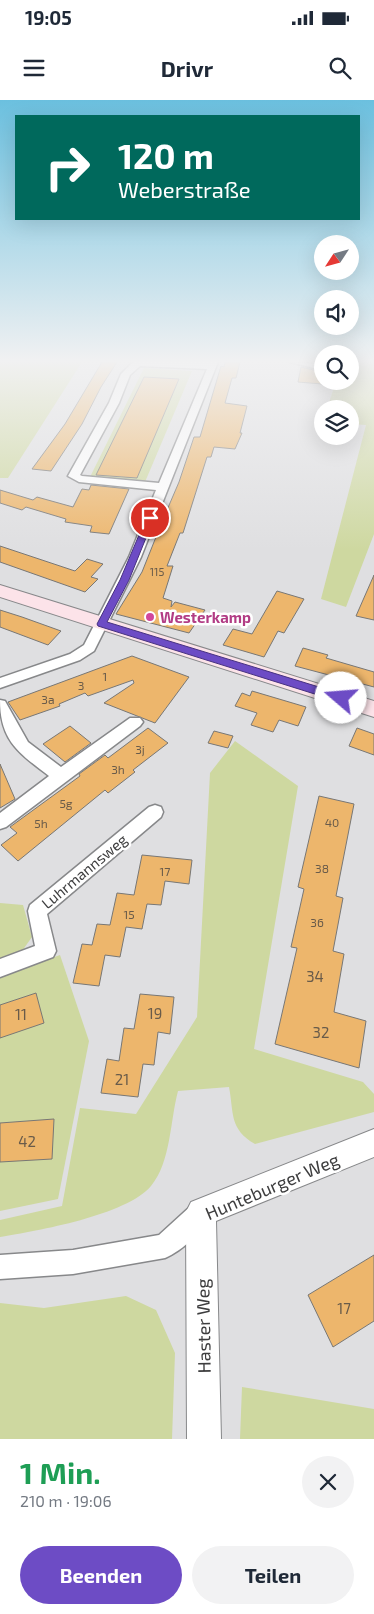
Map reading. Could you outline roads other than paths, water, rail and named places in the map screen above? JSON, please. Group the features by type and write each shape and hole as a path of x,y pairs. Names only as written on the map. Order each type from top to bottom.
{"main road":[{"path":"0,591 374,709"}],"street":[{"path":"102,424 74,476 162,487"},
{"path":"0,683 75,658 89,648 135,557 188,424"},
{"path":"0,704 22,746 61,776"},
{"path":"0,822 135,722"},
{"name":"Luhrmannsweg","path":"0,968 46,951 37,910 155,812"},
{"name":"Hunteburger Weg","path":"0,1267 73,1262 165,1246 202,1212 374,1143"},
{"name":"Haster Weg","path":"202,1212 204,1439"}],"place":[{"name":"Westerkamp","path":"150,617"}]}
